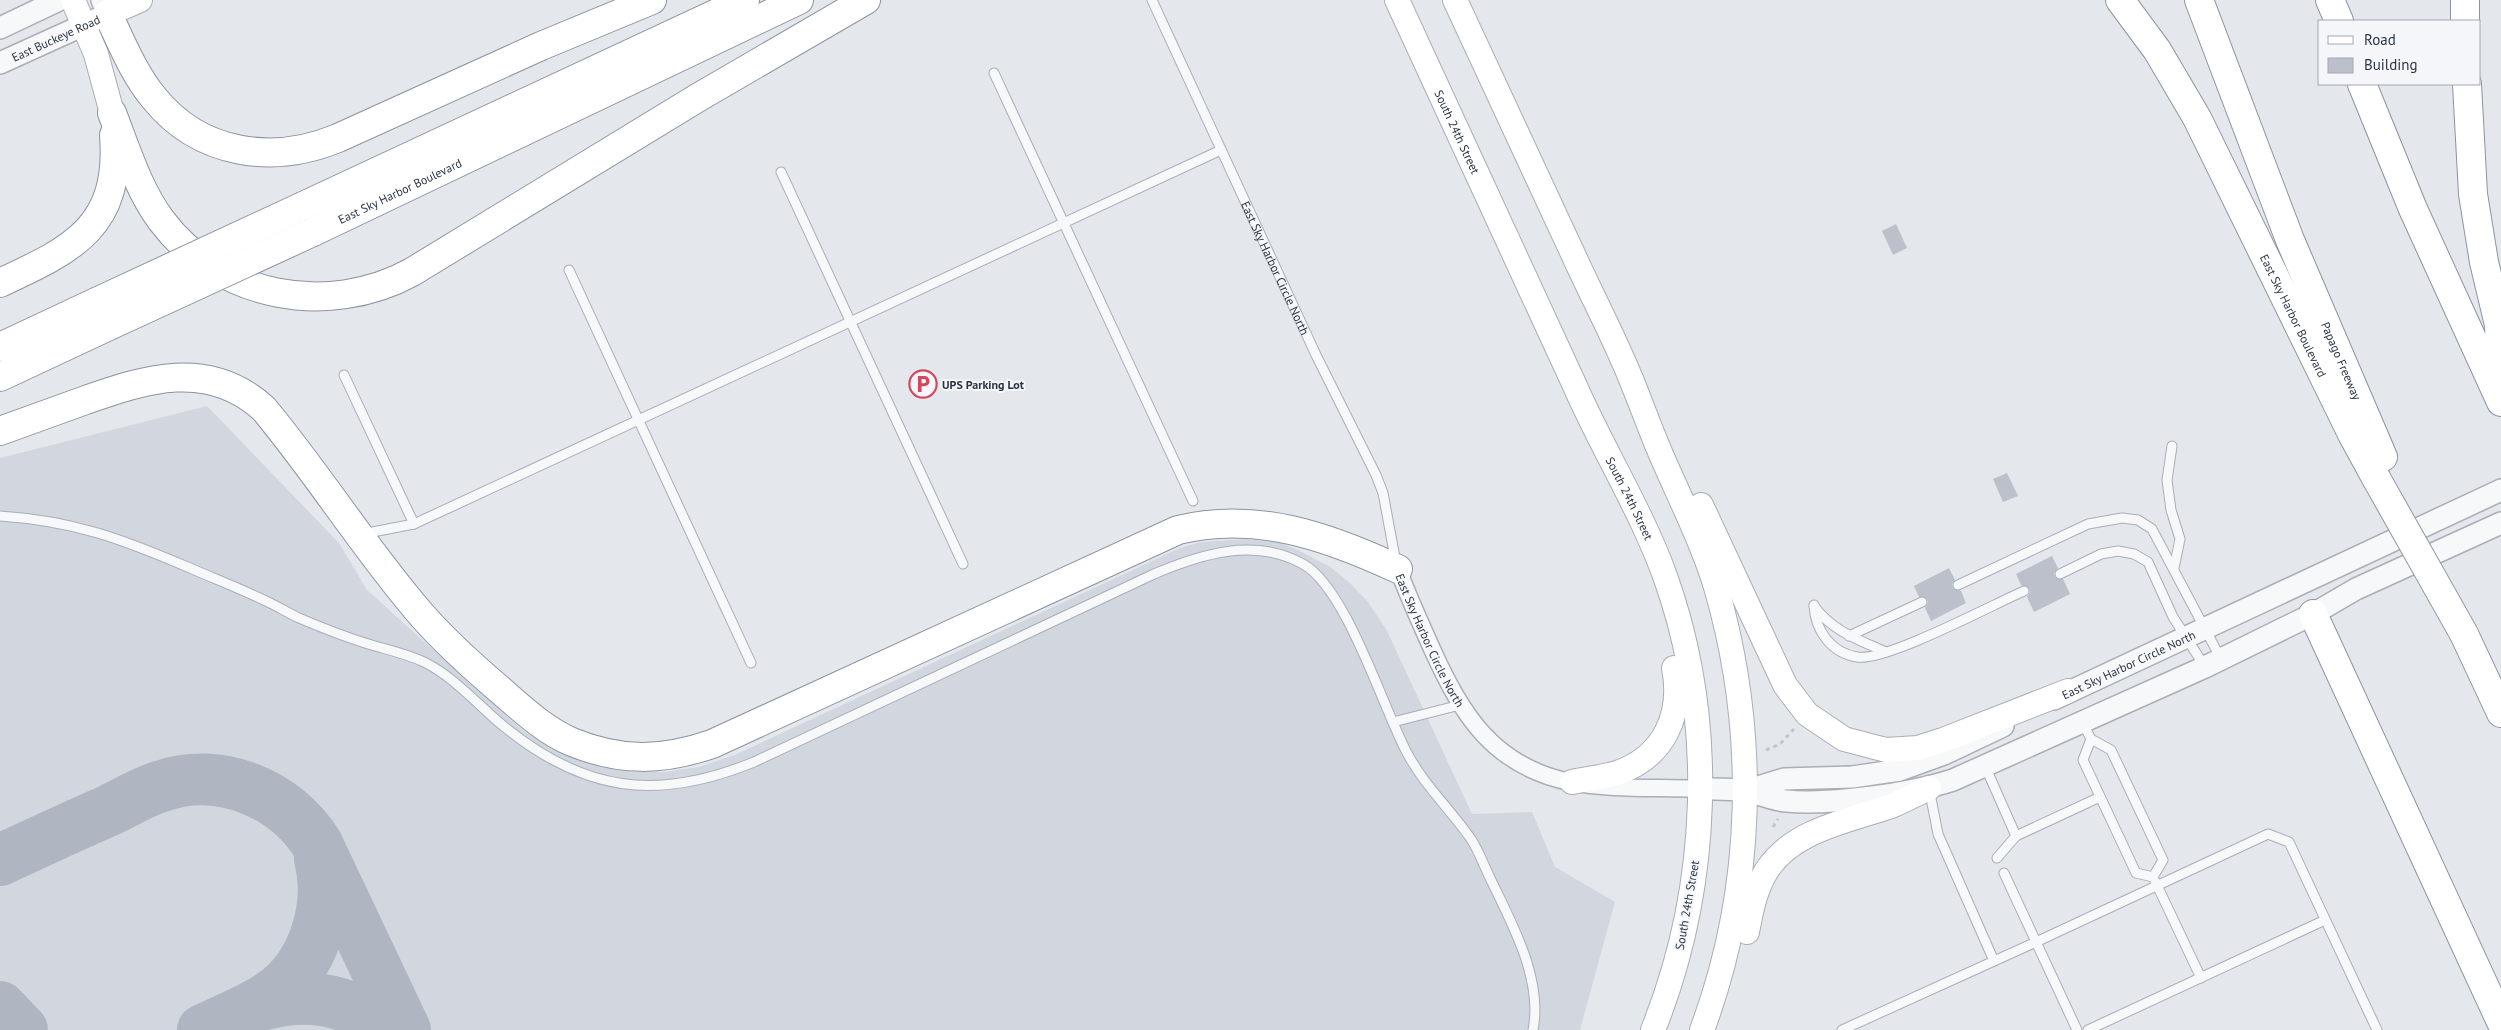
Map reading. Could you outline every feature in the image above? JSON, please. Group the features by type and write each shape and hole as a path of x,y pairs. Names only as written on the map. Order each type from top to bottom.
{"highway":[{"path":"105,7 145,86 170,115 191,130 216,143 244,151 275,153 301,151 332,141 584,27 652,0"},
{"name":"East Sky Harbor Boulevard","path":"0,347 745,0"},
{"name":"East Sky Harbor Boulevard","path":"0,377 313,232 798,0"},
{"path":"112,113 152,206 169,230 206,264 233,280 264,290 305,296 347,295 382,287 412,272 699,97 866,0"},
{"name":"East Sky Harbor Boulevard","path":"2120,0 2157,50 2198,118 2383,476"},
{"name":"Papago Freeway","path":"2198,0 2383,476 2464,634 2501,713"},
{"path":"2330,0 2338,20"},
{"path":"2465,0 2465,20"},
{"path":"2362,85 2413,209 2501,402"},
{"path":"2467,85 2473,194 2484,262 2499,325 2501,380"},
{"path":"0,284 70,248 100,215 112,185 115,171 112,113"},
{"path":"0,431 144,381 162,377 185,377 225,384 253,398 264,409 400,588 445,640 538,723 572,742 591,749 610,754 649,758 670,756 712,744 1178,530 1214,523 1252,524 1332,540 1398,569"},
{"path":"2313,614 2501,1022"}],"main road":[{"path":"73,0 96,54 112,113"},
{"name":"East Buckeye Road","path":"105,7 140,0"},
{"name":"South 24th Street","path":"1396,0 1583,405 1630,496 1669,590 1682,635 1695,701 1699,789 1695,867 1682,942 1668,992 1653,1030"},
{"path":"1455,0 1630,377 1658,447 1691,518 1715,586 1734,658 1745,752 1743,841 1738,895 1722,970 1702,1030"},
{"path":"1630,377 1671,438 1785,685 1808,714 1826,729 1844,740 1865,746 1896,751 1918,748 2068,691"},
{"path":"1572,782 1617,773 1644,758 1662,740 1671,725 1678,698 1670,648 1657,601 1618,505 1583,405"},
{"path":"1720,1030 1740,960 1754,897 1763,878 1778,857 1798,840 1808,835 1894,805 1929,788"}],"street":[{"path":"0,28 59,0"},
{"name":"East Buckeye Road","path":"0,63 84,25 105,7"},
{"name":"East Sky Harbor Circle North","path":"1744,791 1784,779 1867,775 1922,763 1986,735 2068,691 2501,490"},
{"name":"East Sky Harbor Circle North","path":"1398,569 1410,601 1460,705 1476,728 1503,752 1538,771 1572,782 1620,787 1744,791 1786,801 1806,801 1848,799 1929,788 1985,766 2086,731 2213,663 2313,614 2356,589 2501,524"},
{"path":"2313,614 2331,587 2363,554"},
{"path":"2068,691 2086,731"}],"lane":[{"name":"East Sky Harbor Circle North","path":"1152,0 1312,346 1376,475 1383,492 1398,569"},
{"path":"994,73 1192,501"},
{"path":"359,535 414,524 1221,150"},
{"path":"781,172 963,564"},
{"path":"569,270 751,663"},
{"path":"344,375 414,524"},
{"path":"2172,446 2167,480 2171,510 2180,539 2174,568"},
{"path":"0,516 75,525 125,540 265,600 297,617 362,642 423,662 456,684 500,723 538,753 585,775 632,784 682,784 728,772 1154,574 1216,552 1252,550 1273,554 1305,565 1318,576 1340,606 1417,771 1472,841 1525,958 1534,996 1533,1030"},
{"path":"1958,585 2088,524 2122,518 2138,520 2152,529 2174,568 2196,633 2213,663"},
{"path":"2060,574 2101,554 2118,551 2134,554 2148,562 2173,618 2196,633 2213,663"},
{"path":"1886,652 1849,636 1823,618 1814,606 1815,619 1834,648 1857,657 1886,652 1903,647 2024,590"},
{"path":"1849,636 1922,602"},
{"path":"1393,722 1460,705"},
{"path":"2086,731 2083,760 2136,873 2153,877"},
{"path":"2086,731 2111,750 2163,860 2153,877"},
{"path":"1985,766 2016,836"},
{"path":"1929,788 1938,834 1994,961"},
{"path":"1997,858 2016,836 2100,797"},
{"path":"1842,1030 2268,834 2289,842 2377,1030"},
{"path":"2004,873 2077,1030"},
{"path":"2153,877 2201,978"},
{"path":"2088,1030 2326,920"}],"path":[{"path":"1766,750 1780,744 1799,722"},
{"path":"1766,826 1772,827 1777,834"}],"shaded area":[{"path":"207,406 339,543 367,590 523,731 554,750 576,759 630,772 665,772 699,767 737,754 1180,548 1201,542 1247,539 1280,543 1298,550 1330,567 1349,582 1368,602 1387,631 1472,814 1532,812 1555,867 1615,902 1580,1030 0,1030 0,458"}],"building":[{"path":"1896,224 1907,248 1893,255 1882,231"},
{"path":"2007,473 2018,496 2003,502 1993,479"},
{"path":"2052,556 2058,568 2054,573 2055,577 2063,579 2070,594 2034,612 2027,597 2030,592 2029,588 2021,585 2016,574"},
{"path":"1949,568 1955,580 1952,584 1953,588 1961,591 1966,603 1931,621 1925,608 1928,603 1927,599 1919,597 1914,586"}],"taxiway":[{"path":"0,860 162,786 184,781 206,780 228,782 250,789 270,798 288,811 304,826 317,844 405,1030"},
{"path":"203,1030 271,996 286,984 309,953 321,916 323,877 320,859"},
{"path":"251,1008 289,1000 324,1000 357,1010 391,1030"},
{"path":"0,1007 22,1030"}],"place":[{"name":"UPS Parking Lot","path":"923,384"}]}
